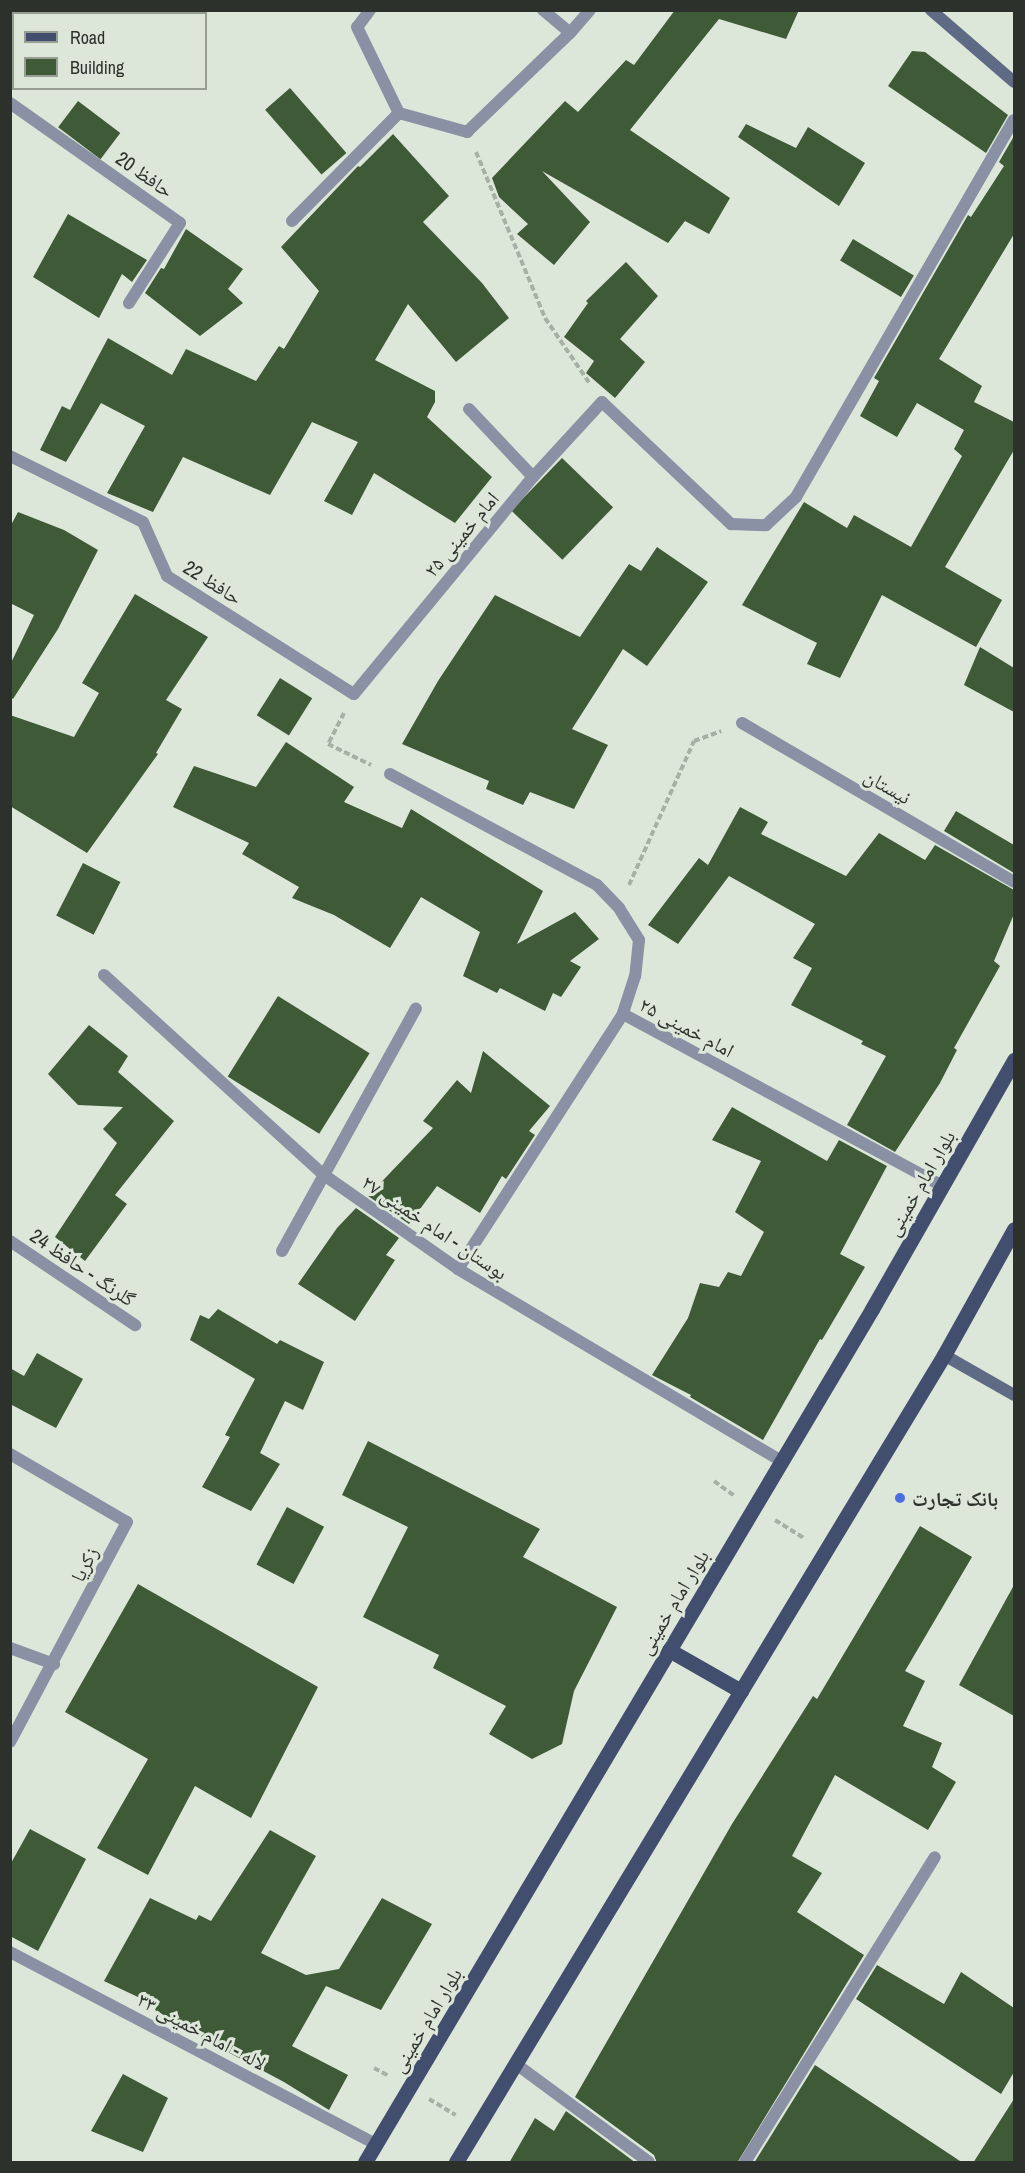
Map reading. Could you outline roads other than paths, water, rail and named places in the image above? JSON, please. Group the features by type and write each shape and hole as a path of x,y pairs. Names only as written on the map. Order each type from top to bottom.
{"main road":[{"name":"بلوار امام خمینی","path":"365,2163 781,1461 1014,1060"},
{"path":"456,2163 944,1355 1014,1229"},
{"path":"669,1650 741,1691"}],"street":[{"path":"370,10 357,27 399,113 468,132 570,33 590,10"},
{"path":"543,10 570,33"},
{"path":"931,10 1014,82"},
{"name":"حافظ 20","path":"10,103 180,223 129,303"},
{"path":"292,221 399,113"},
{"name":"امام خمینی ۲۵","path":"354,693 533,477 602,402 731,524 766,525 796,497 1014,120"},
{"path":"469,409 533,477"},
{"name":"حافظ 22","path":"12,462 143,522 167,576 354,693"},
{"name":"نیستان","path":"742,723 1014,882"},
{"name":"امام خمینی ۲۵","path":"390,774 597,885 619,908 639,940 635,976 623,1014 942,1186"},
{"name":"بوستان - امام خمینی ۲۷","path":"104,975 324,1175 458,1269 781,1461"},
{"path":"282,1251 416,1008"},
{"path":"458,1269 623,1014"},
{"name":"گلرنگ - حافظ 24","path":"10,1242 135,1325"},
{"path":"944,1355 1014,1395"},
{"name":"زکریا","path":"10,1454 127,1522 54,1664 10,1742"},
{"path":"10,1648 54,1664"},
{"path":"745,2163 935,1857"},
{"name":"لاله - امام خمینی ۳۳","path":"10,1952 376,2144"},
{"path":"516,2064 649,2163"}],"place":[{"name":"بانک تجارت","path":"900,1498"}]}
